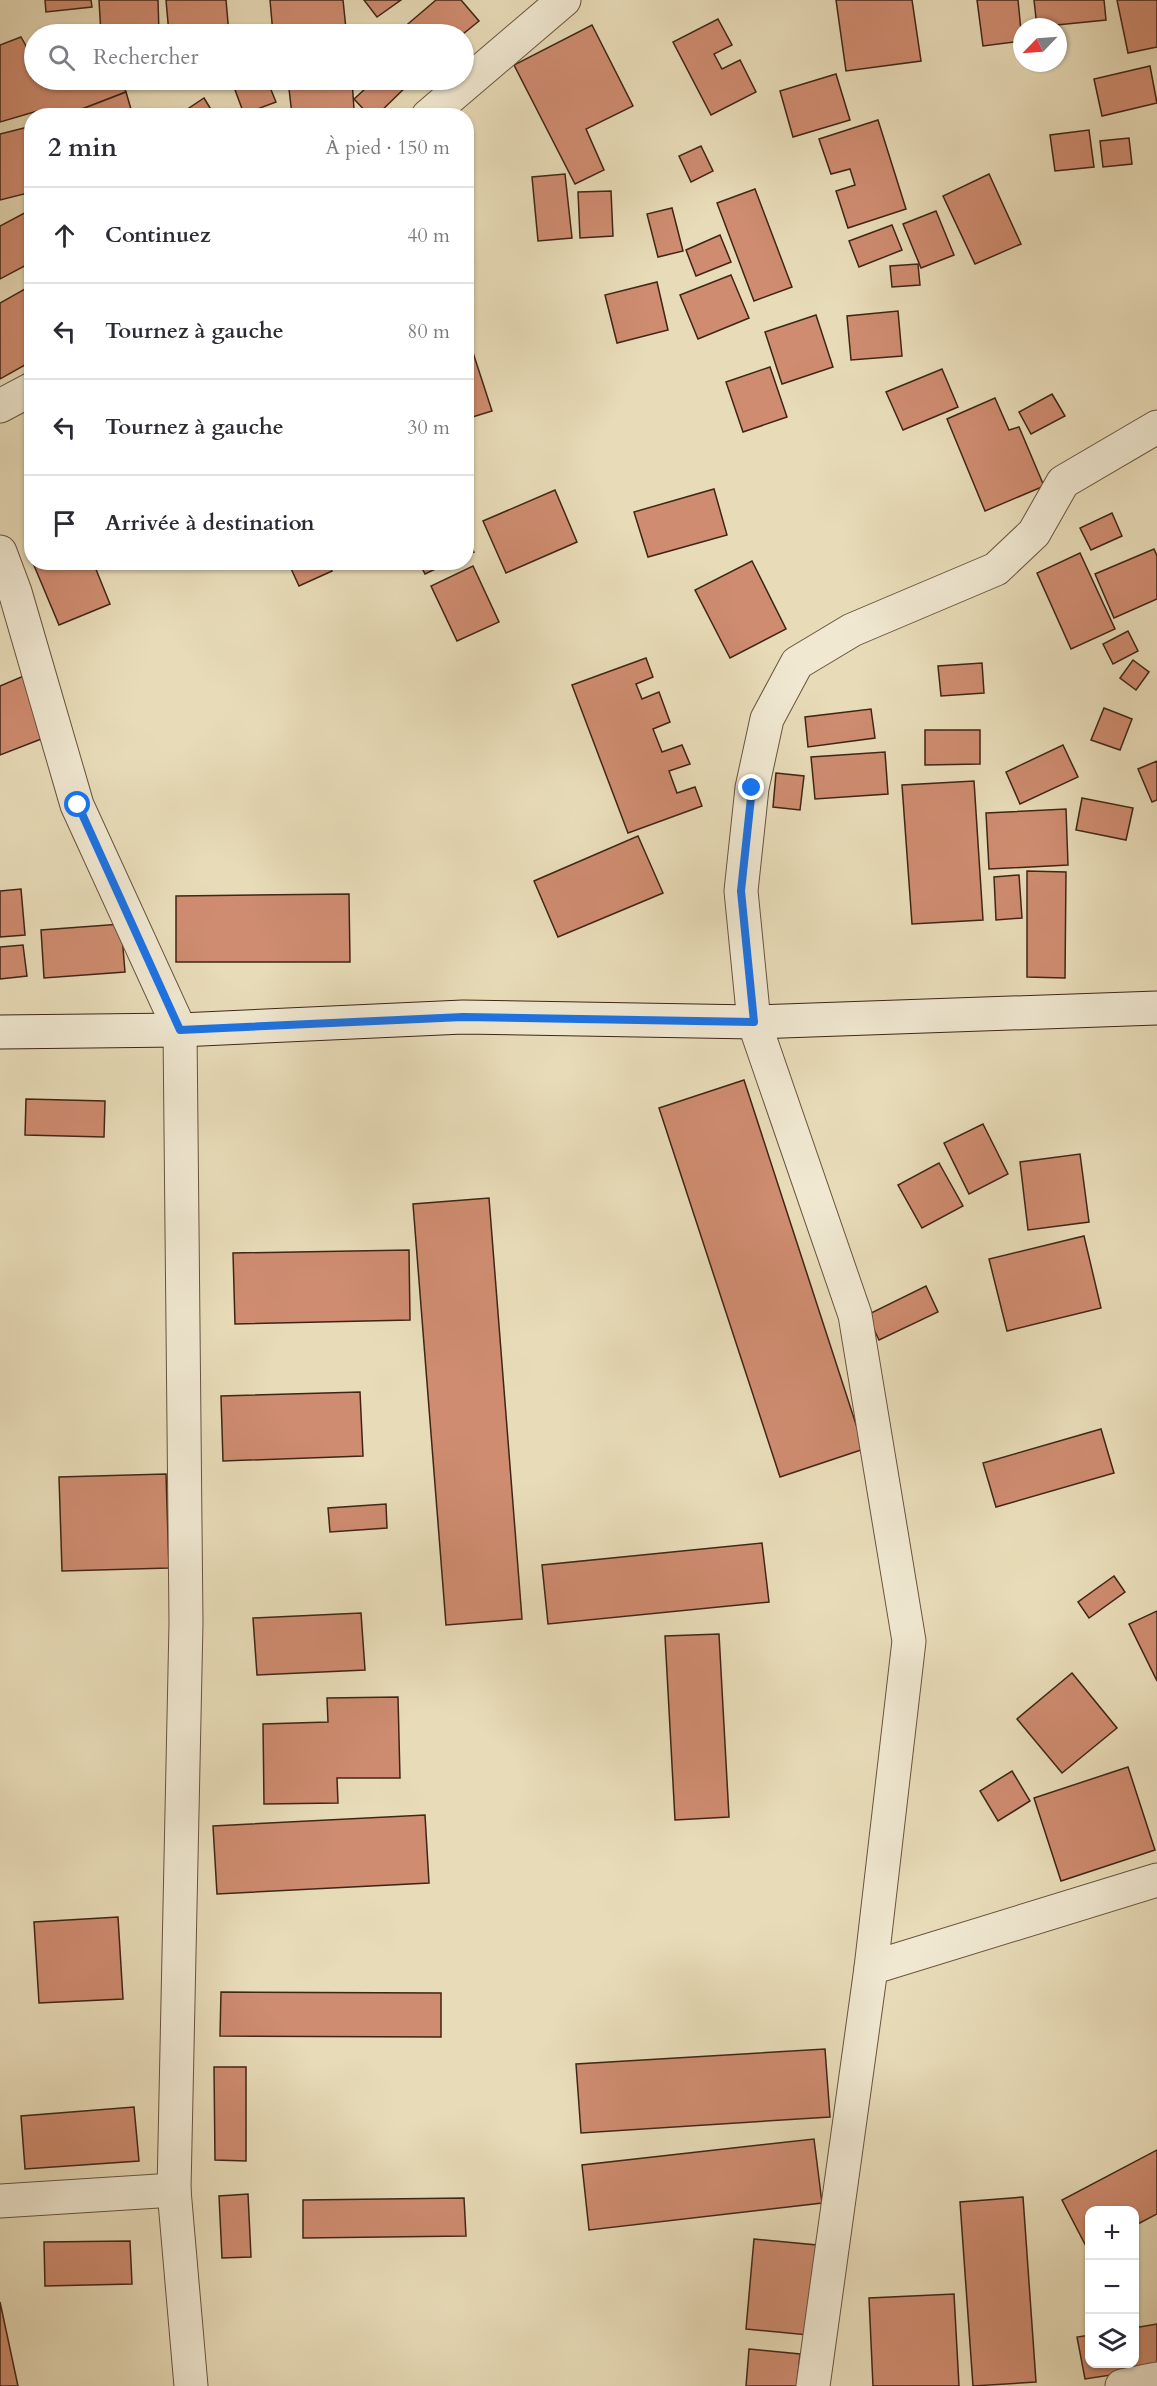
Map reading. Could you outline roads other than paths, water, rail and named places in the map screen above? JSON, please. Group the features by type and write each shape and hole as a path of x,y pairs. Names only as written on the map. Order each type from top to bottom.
{"street":[{"path":"474,77 564,0"},
{"path":"437,108 458,90"},
{"path":"0,406 24,393"},
{"path":"813,2386 871,1968 909,1641 855,1315 754,1022 741,891 752,788 766,719 797,663 852,630 996,569 1034,532 1063,482 1157,427"},
{"path":"0,552 15,592 78,805 180,1030 186,1623 174,2190 191,2386"},
{"path":"0,1032 180,1030 463,1017 754,1022 1157,1008"},
{"path":"871,1968 1157,1880"},
{"path":"0,2201 174,2190"},
{"path":"1122,2386 1157,2379"}]}
